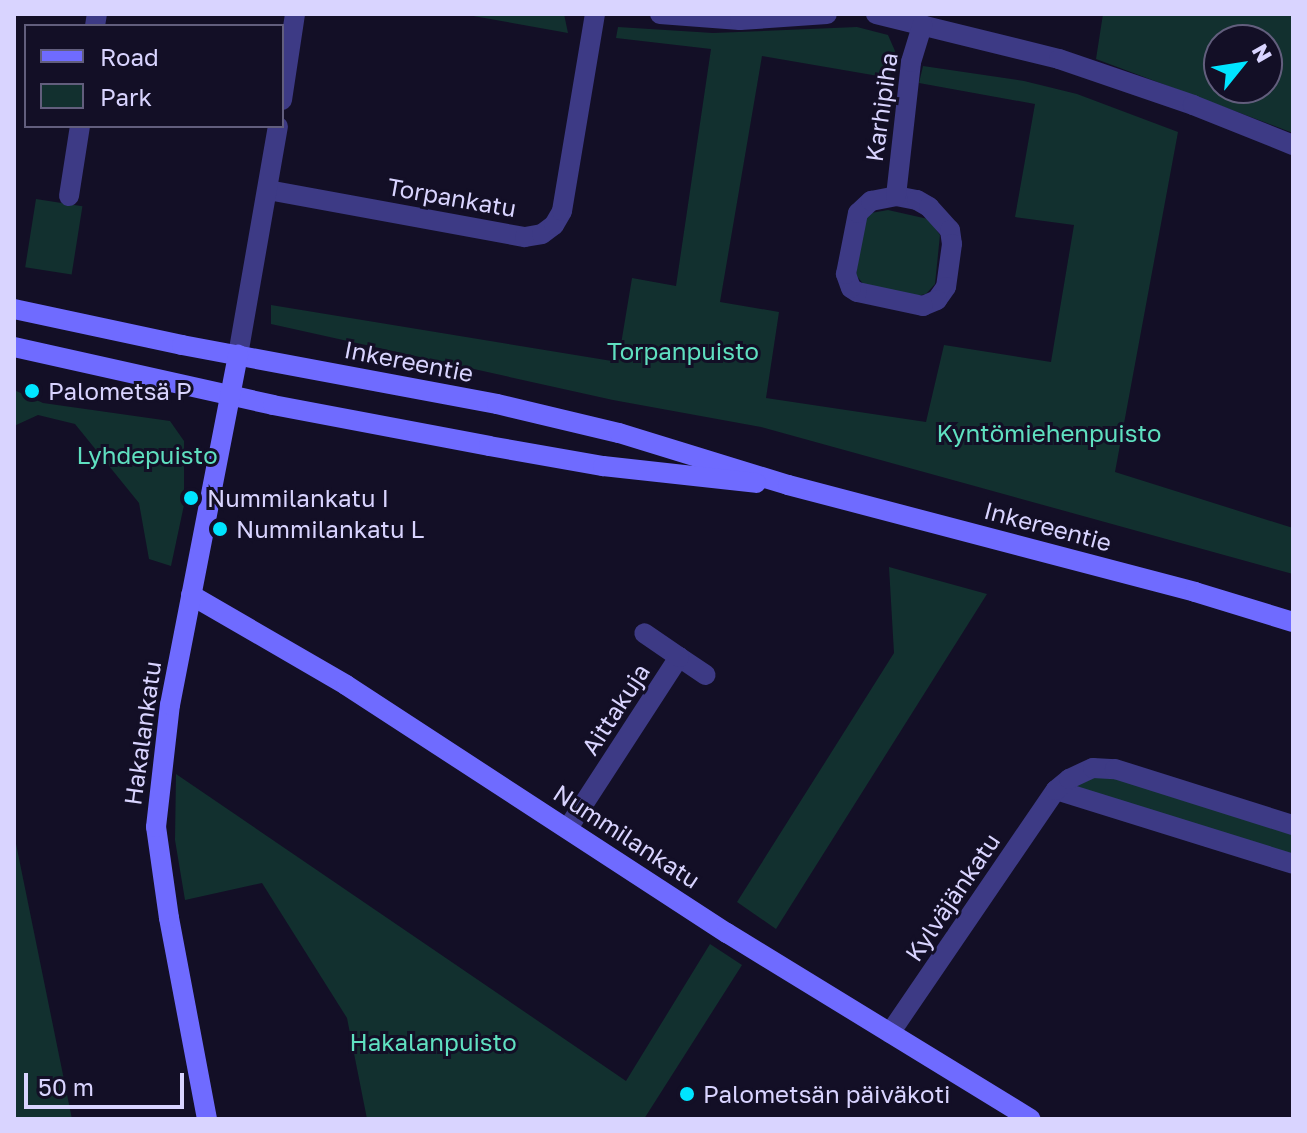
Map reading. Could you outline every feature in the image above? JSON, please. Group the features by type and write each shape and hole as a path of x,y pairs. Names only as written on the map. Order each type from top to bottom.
{"street":[{"path":"284,87 295,14"},
{"name":"Torpankatu","path":"268,190 525,237 542,234 554,225 562,211 595,14"},
{"path":"660,14 740,20 827,14"},
{"path":"876,14 1059,59 1193,105 1293,145"},
{"name":"Karhipiha","path":"896,196 911,62 922,25"},
{"path":"69,196 80,128"},
{"path":"238,355 278,128"},
{"name":"Karhipiha","path":"896,196 917,200 929,207 950,230 952,244 946,287 937,300 923,306 857,292 847,282 846,268 858,213 871,201 896,196"},
{"name":"Inkereentie","path":"14,309 542,415 684,451 788,485 1195,592 1293,622"},
{"name":"Inkereentie","path":"14,347 229,395 603,466 682,477 788,485"},
{"name":"Hakalankatu","path":"207,1119 167,906 156,827 167,721 238,355"},
{"name":"Nummilankatu","path":"191,595 346,685 890,1033 1032,1118"},
{"name":"Aittakuja","path":"644,633 706,675"},
{"name":"Aittakuja","path":"568,828 679,657"},
{"name":"Kylväjänkatu","path":"890,1033 1056,790 1093,768 1115,769 1293,825"},
{"path":"1056,790 1293,864"}],"green space":[{"path":"462,14 564,14 568,33"},
{"path":"1103,14 1293,14 1293,133 1216,104 1283,104 1283,24 1203,24 1203,99 1096,59"},
{"name":"Kyntömiehenpuisto","path":"618,27 713,33 857,27 888,35 895,51 890,78 762,56 720,302 779,312 766,398 926,422 944,345 1051,362 1074,225 1015,217 1035,104 919,83 923,66 1024,81 1077,94 1178,132 1115,472 1293,528 1293,574 761,427 613,400 271,324 271,305 618,362 632,278 676,286 711,49 616,38"},
{"path":"36,199 82,206 72,275 25,267"},
{"path":"888,210 928,219 940,235 935,284 926,294 911,297 864,285 856,275 864,220 871,213"},
{"name":"Lyhdepuisto","path":"14,390 43,403 170,421 184,441 184,505 171,566 149,559 139,503 75,424 38,415 14,426"},
{"path":"889,567 987,594 776,929 737,902 894,653"},
{"path":"1093,768 1293,825 1293,864 1056,790"},
{"name":"Hakalanpuisto","path":"176,774 626,1081 710,944 742,965 644,1119 367,1119 347,1018 262,883 185,900 175,840"},
{"path":"14,834 72,1119 14,1119"}],"place":[{"name":"Palometsä P","path":"32,391"},
{"name":"Nummilankatu I","path":"191,498"},
{"name":"Nummilankatu L","path":"220,529"},
{"name":"Palometsän päiväkoti","path":"687,1094"}],"park label":[{"name":"Torpanpuisto","path":"683,351"}]}
